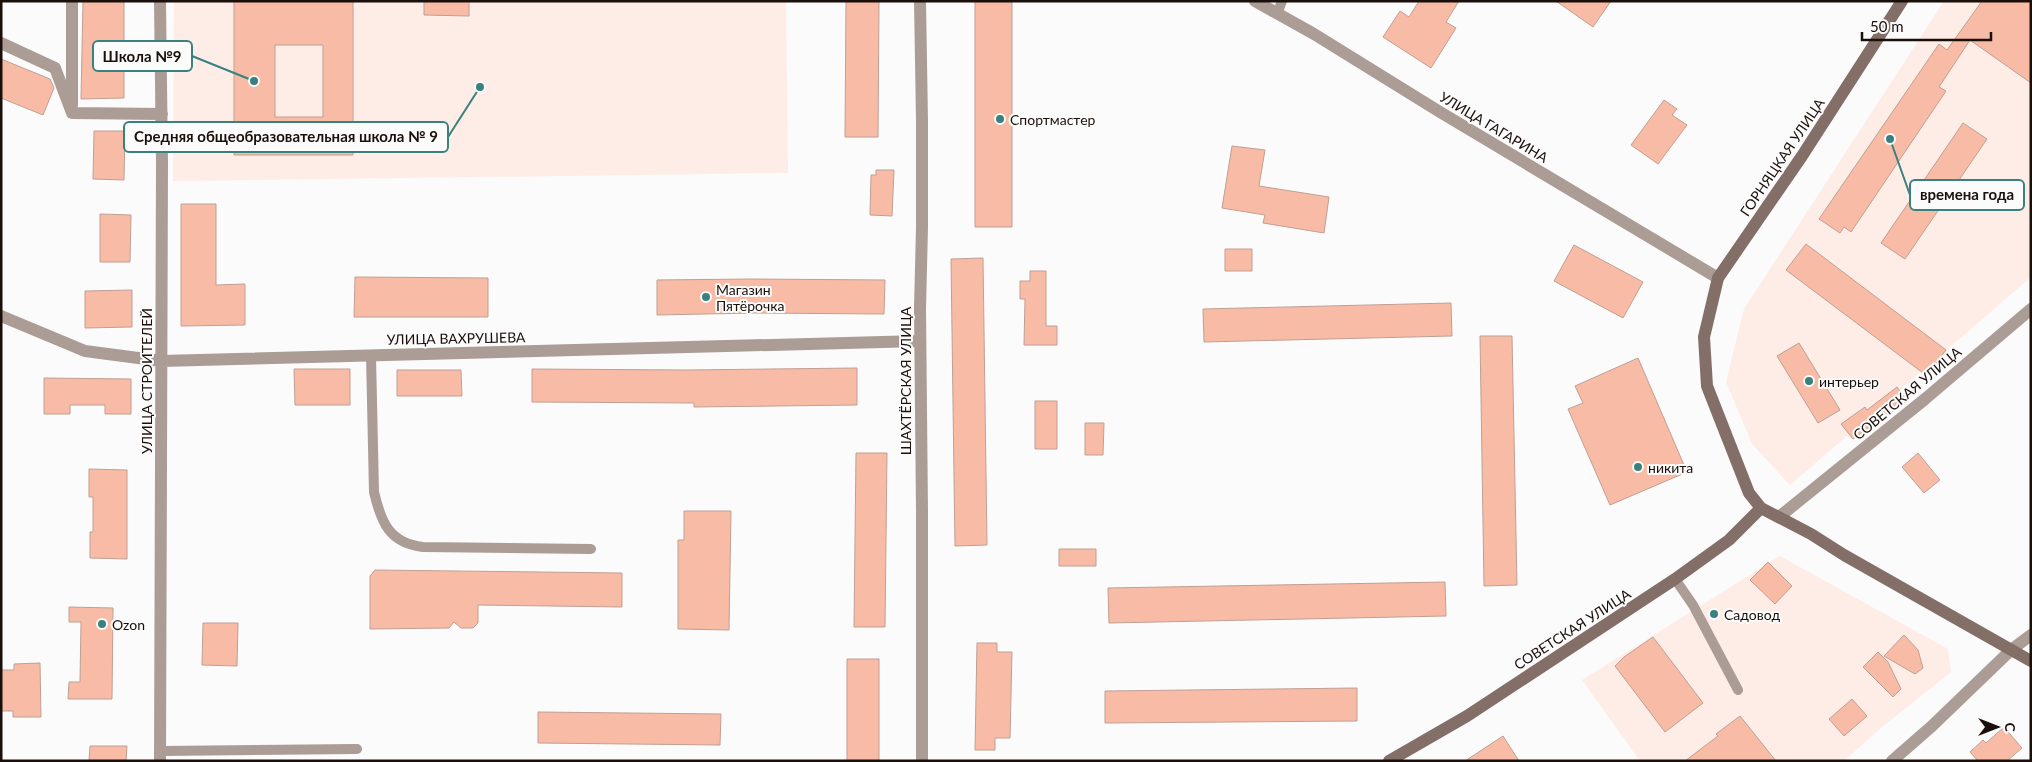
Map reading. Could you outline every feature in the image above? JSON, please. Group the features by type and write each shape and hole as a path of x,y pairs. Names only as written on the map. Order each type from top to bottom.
{"main road":[{"name":"ГОРНЯЦКАЯ УЛИЦА","path":"1761,508 1749,493 1707,386 1704,336 1718,278 1802,156 1902,1"},
{"path":"1761,508 2031,661"},
{"name":"СОВЕТСКАЯ УЛИЦА","path":"1389,761 1467,716 1675,579 1729,540 1761,508"}],"street":[{"path":"72,1 72,113"},
{"name":"УЛИЦА СТРОИТЕЛЕЙ","path":"160,1 162,114 160,756"},
{"name":"ШАХТЁРСКАЯ УЛИЦА","path":"920,1 922,121 920,342 922,761"},
{"name":"УЛИЦА ГАГАРИНА","path":"1255,1 1718,278"},
{"path":"1,42 55,68 72,113"},
{"path":"72,113 162,114"},
{"name":"СОВЕТСКАЯ УЛИЦА","path":"1779,517 2031,309"},
{"name":"УЛИЦА ВАХРУШЕВА","path":"1,316 85,351 161,361 920,342"},
{"path":"1892,761 2031,634"}],"lane":[{"path":"1277,14 1282,1"},
{"path":"371,356 374,492 379,514 387,529 399,540 412,546 423,547 592,549"},
{"path":"1675,579 1694,605 1738,690"},
{"path":"160,756 356,749"}],"shaded area":[{"path":"174,1 786,1 788,173 173,181"},
{"path":"1944,1 2031,1 2031,277 1790,485 1752,444 1726,382 1744,309"},
{"path":"1780,556 1948,649 1951,672 1881,728 1844,761 1640,761 1582,680"}],"building":[{"path":"83,1 124,1 124,98 81,99"},
{"path":"234,1 353,1 353,155 234,155","holes":["275,45 323,45 323,117 275,117"]},
{"path":"424,1 469,1 469,16 424,15"},
{"path":"846,1 879,1 878,137 845,137"},
{"path":"975,1 1012,1 1012,227 975,227"},
{"path":"1419,1 1459,1 1446,22 1456,28 1431,68 1383,37 1400,11 1409,17"},
{"path":"1556,1 1611,1 1593,27"},
{"path":"1982,1 2031,1 2031,83 1970,40 1939,87 1946,91 1851,232 1844,227 1840,233 1819,219 1939,44 1947,50"},
{"path":"1,59 50,79 54,88 43,115 1,98"},
{"path":"1664,100 1677,109 1672,115 1687,125 1658,164 1631,145"},
{"path":"1963,123 1987,139 1905,259 1881,243"},
{"path":"94,131 125,131 124,180 93,179"},
{"path":"1232,146 1265,150 1259,186 1329,197 1324,233 1263,223 1265,215 1222,208"},
{"path":"876,170 894,170 892,216 870,215 871,175 876,175"},
{"path":"181,204 216,204 216,285 245,284 245,325 181,326"},
{"path":"100,214 131,215 130,262 100,262"},
{"path":"1806,244 1946,350 1927,376 1786,270"},
{"path":"1574,245 1643,282 1623,318 1554,281"},
{"path":"1225,249 1252,249 1252,271 1225,271"},
{"path":"983,258 987,545 955,546 951,259"},
{"path":"1030,271 1046,271 1046,326 1057,326 1057,345 1024,345 1025,299 1020,299 1020,281 1030,281"},
{"path":"355,277 488,278 488,317 354,317"},
{"path":"657,280 885,280 884,314 754,313 657,315"},
{"path":"132,290 132,327 85,328 85,291"},
{"path":"1451,303 1452,336 1204,342 1203,309"},
{"path":"1480,336 1512,336 1517,585 1484,586"},
{"path":"1799,343 1840,410 1818,423 1777,356"},
{"path":"1638,358 1687,472 1610,505 1568,409 1583,403 1575,386"},
{"path":"857,368 857,405 694,407 694,403 532,402 532,369"},
{"path":"294,369 350,369 350,405 295,405"},
{"path":"397,370 461,370 462,396 397,396"},
{"path":"44,378 131,379 131,414 105,414 105,405 70,405 70,414 44,414"},
{"path":"1897,387 1907,401 1853,439 1841,424 1865,407 1867,410"},
{"path":"1035,401 1057,401 1057,449 1035,449"},
{"path":"1085,423 1104,423 1103,455 1085,455"},
{"path":"856,453 887,453 885,627 854,627"},
{"path":"1918,453 1940,480 1924,493 1902,467"},
{"path":"89,469 127,470 127,559 90,558 90,532 93,532 93,497 89,497"},
{"path":"684,511 731,511 729,630 678,629 678,540 684,540"},
{"path":"1059,549 1096,549 1096,566 1059,566"},
{"path":"1768,562 1792,586 1775,604 1750,580"},
{"path":"375,570 622,573 622,607 478,605 478,623 473,628 461,628 454,622 449,628 370,629 370,576"},
{"path":"1445,582 1446,616 1109,623 1108,588"},
{"path":"69,607 113,608 112,699 68,699 69,682 80,682 81,622 69,622"},
{"path":"203,623 238,623 237,666 202,665"},
{"path":"1904,635 1918,650 1923,668 1915,674 1884,656"},
{"path":"1653,637 1703,703 1665,732 1615,666 1624,657"},
{"path":"977,643 997,643 997,652 1012,652 1010,738 995,738 995,750 975,750"},
{"path":"1878,652 1888,662 1901,689 1893,697 1863,667"},
{"path":"847,659 879,659 879,761 847,761"},
{"path":"40,663 41,717 13,717 13,711 1,711 1,670 14,670 14,664"},
{"path":"1357,688 1357,721 1105,723 1105,691"},
{"path":"1852,699 1867,716 1844,736 1829,719"},
{"path":"538,712 721,714 720,745 538,743"},
{"path":"1740,716 1776,761 1685,761 1718,736 1716,734"},
{"path":"2004,727 2022,748 2007,761 1978,761 1970,752 1983,740 1986,743"},
{"path":"1503,736 1519,761 1465,761"},
{"path":"90,746 127,746 126,761 89,761"}],"place":[{"name":"Школа №9","path":"254,81"},
{"name":"Средняя общеобразовательная школа № 9","path":"480,87"},
{"name":"Спортмастер","path":"1000,119"},
{"name":"времена года","path":"1890,139"},
{"name":"Магазин Пятёрочка","path":"706,297"},
{"name":"интерьер","path":"1809,381"},
{"name":"никита","path":"1638,467"},
{"name":"Садовод","path":"1714,614"},
{"name":"Ozon","path":"102,624"}]}
